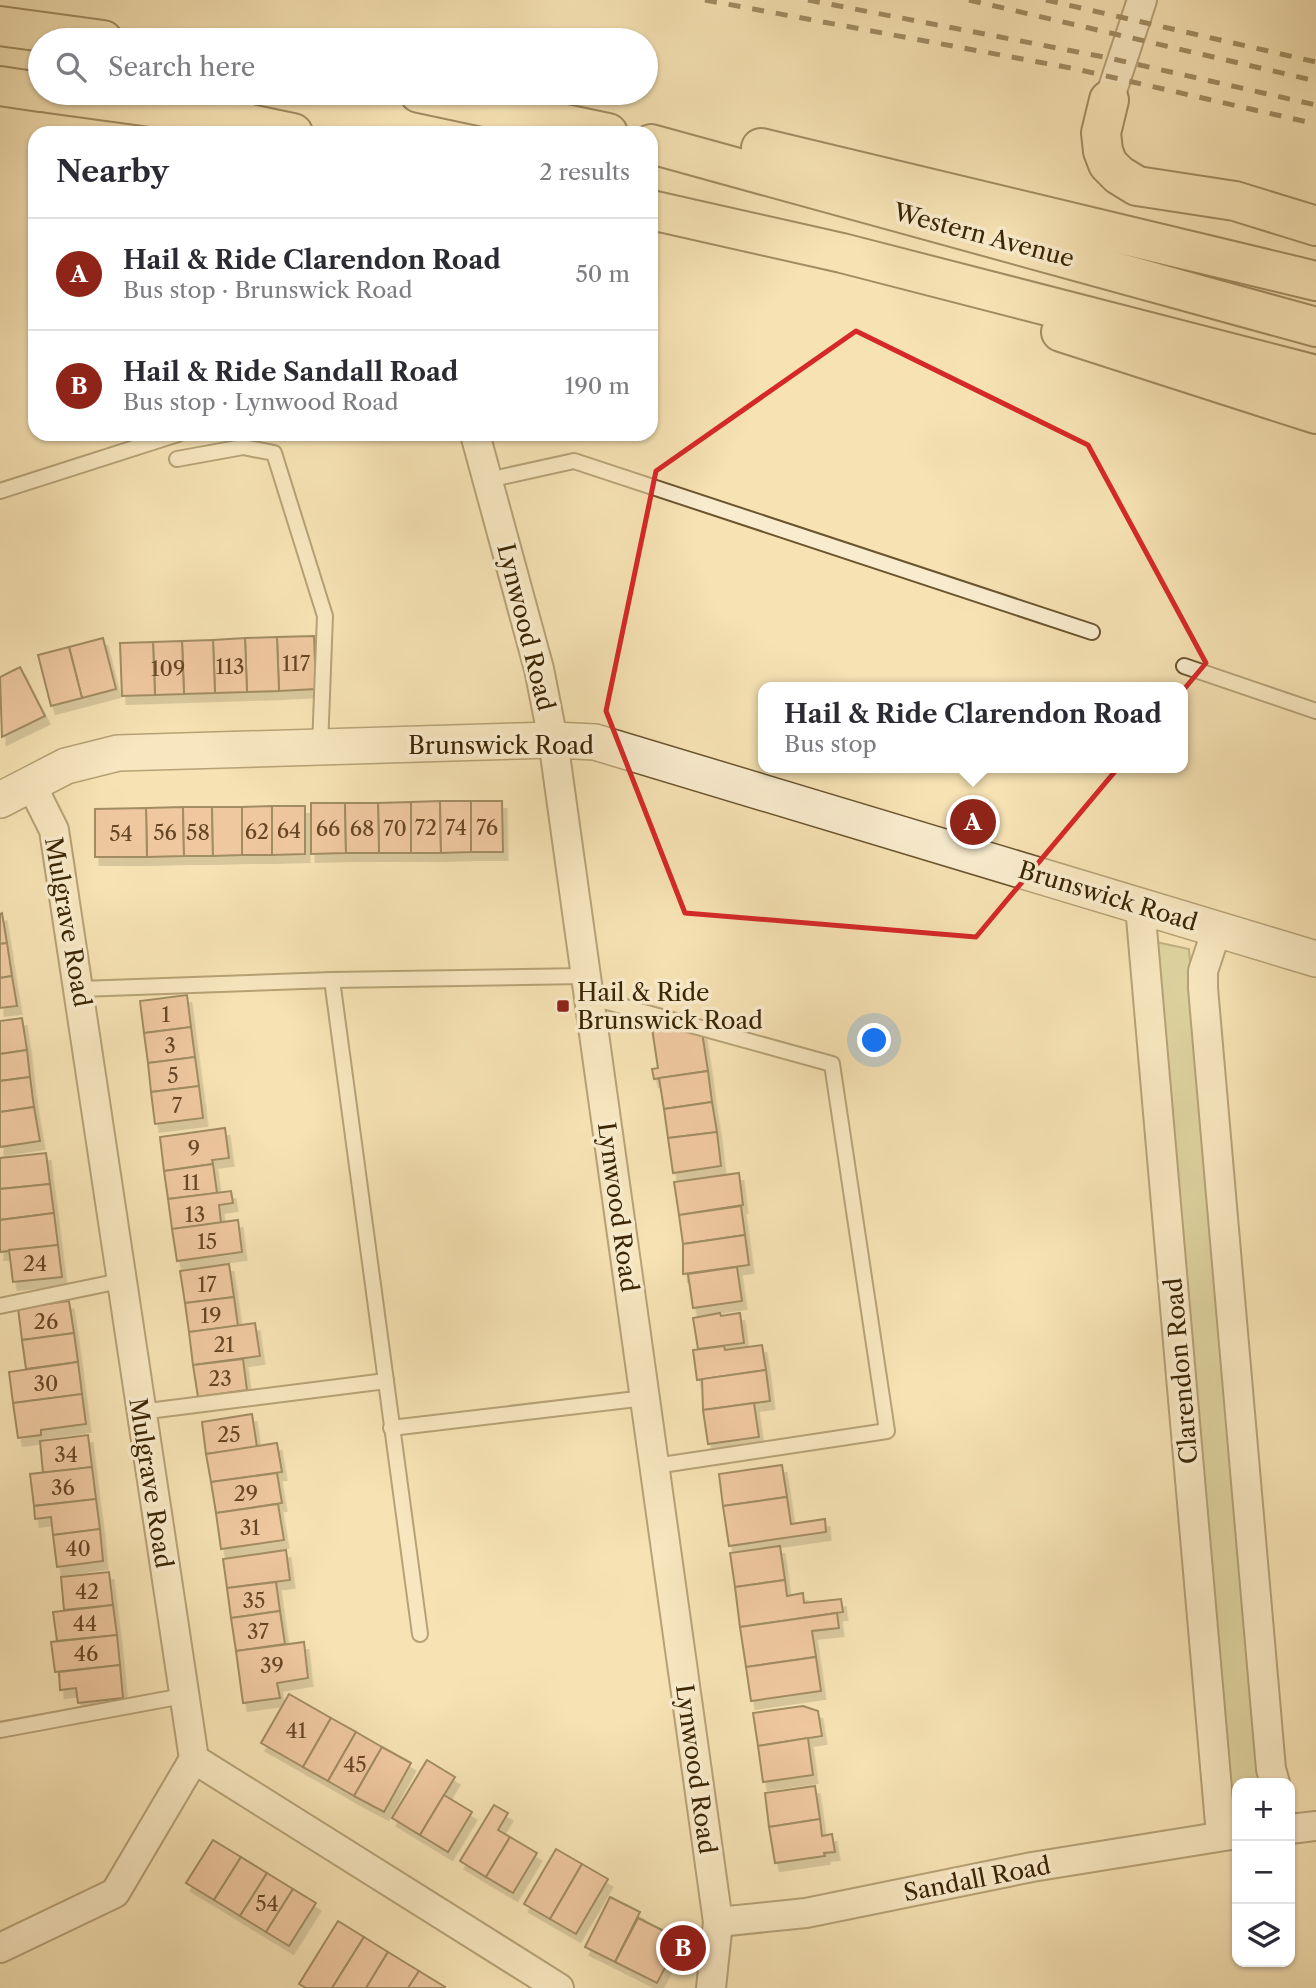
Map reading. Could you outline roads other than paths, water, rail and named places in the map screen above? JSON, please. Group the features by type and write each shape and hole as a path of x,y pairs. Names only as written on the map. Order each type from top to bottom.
{"highway":[{"path":"0,26 28,30"},
{"path":"0,86 28,90"},
{"path":"1110,100 1101,133 1103,151 1108,164 1119,175 1137,186 1235,201 1316,226"},
{"path":"136,105 202,114 259,126"},
{"path":"476,105 575,126"},
{"path":"658,139 757,147 1316,281"},
{"name":"Western Avenue","path":"658,146 1316,327"},
{"path":"658,212 842,253 1316,375"},
{"path":"842,253 1112,350 1316,414"}],"street":[{"path":"1110,100 1142,0"},
{"name":"Lynwood Road","path":"477,441 539,669 553,740 718,1922 711,1988"},
{"name":"Brunswick Road","path":"0,800 66,766 118,752 553,740 594,742 1316,959"},
{"name":"Mulgrave Road","path":"31,784 54,830 194,1759"},
{"name":"Clarendon Road","path":"1140,906 1229,1834"},
{"path":"1217,929 1203,971 1203,988 1274,1778"},
{"path":"0,1948 115,1893 194,1759 559,1988"},
{"path":"1295,1828 1316,1826"},
{"name":"Sandall Road","path":"718,1922 806,1913 1032,1867 1229,1834"}],"lane":[{"path":"0,491 156,441"},
{"path":"177,459 243,447 275,453 325,616 320,748"},
{"path":"488,480 574,461 1092,632"},
{"path":"1184,666 1316,711"},
{"path":"332,980 420,1634"},
{"path":"80,989 332,980 587,987 832,1064 887,1431 654,1466"},
{"path":"0,1306 120,1281"},
{"path":"140,1412 386,1381"},
{"path":"391,1428 645,1398"},
{"path":"0,1730 183,1696"}],"railway":[{"path":"705,0 1076,69 1316,124"},
{"path":"808,0 1109,58 1316,105"},
{"path":"969,0 1316,81"},
{"path":"1046,0 1316,62"}],"place":[{"name":"Hail & Ride Clarendon Road","path":"973,822"},
{"name":"Hail & Ride Brunswick Road","path":"563,1006"},
{"name":"Hail & Ride Sandall Road","path":"683,1948"}]}
